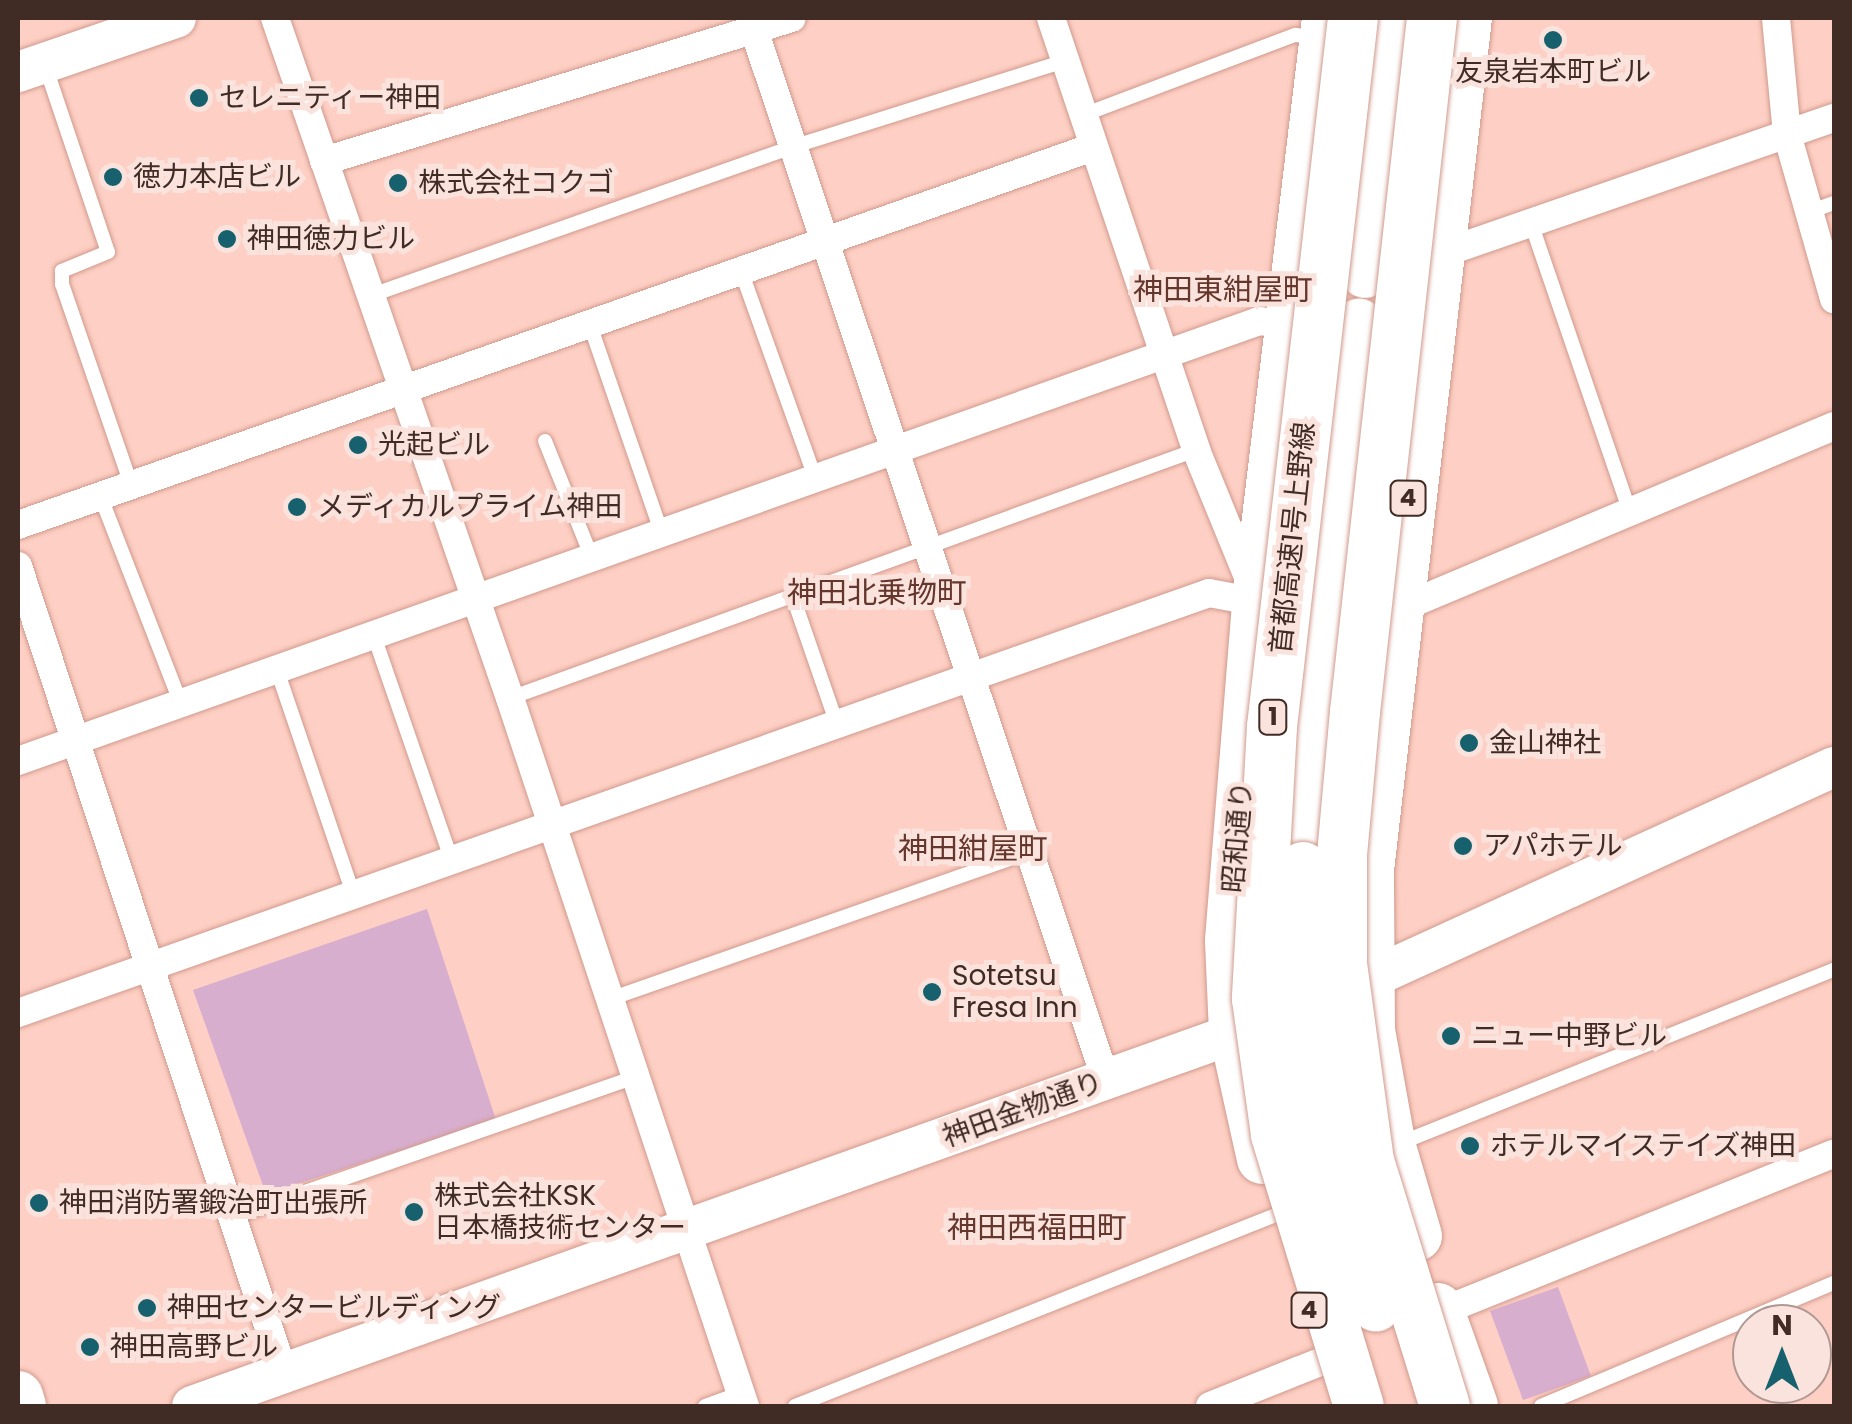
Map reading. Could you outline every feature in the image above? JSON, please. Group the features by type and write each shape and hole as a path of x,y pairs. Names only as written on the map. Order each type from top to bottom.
{"highway":[{"path":"1364,274 1390,18"},
{"path":"1432,18 1342,856 1342,964 1369,1161 1444,1406"},
{"name":"4","path":"1467,18 1394,610 1366,980 1391,1146 1440,1312 1473,1406"},
{"name":"昭和通り","path":"1335,24 1258,602 1230,940 1234,1033 1278,1214 1340,1406"},
{"name":"首都高速1号上野線","path":"1335,24 1272,727 1258,999 1276,1135 1358,1406"},
{"path":"1244,756 1303,637 1333,548 1358,324"},
{"path":"1386,433 1312,764 1302,966 1307,1038 1331,1168 1412,1406"},
{"path":"1300,1010 1327,832 1360,740 1386,694"},
{"path":"18,1396 21,1406"}],"street":[{"path":"31,67 176,18"},
{"path":"274,18 398,386 510,698 606,1000 743,1400"},
{"path":"324,161 752,23 792,18"},
{"path":"18,1013 549,820 972,678 1209,593 1258,602 1236,534 1196,450 1052,18"},
{"path":"1776,18 1787,134 1822,207 1834,299"},
{"path":"752,23 1106,1080"},
{"path":"1438,255 1834,118"},
{"path":"18,525 398,386 1093,146"},
{"path":"18,761 1165,358 1259,321 1292,325"},
{"path":"1394,610 1834,426"},
{"path":"18,566 284,1374"},
{"name":"神田金物通り","path":"192,1406 1300,1010 1834,767"},
{"path":"1440,1312 1834,1154"},
{"path":"1210,1406 1325,1360"}],"lane":[{"path":"1083,115 1335,24"},
{"path":"368,297 792,146 1065,61"},
{"path":"31,67 108,252 62,271 62,284 131,484"},
{"path":"1532,223 1630,513"},
{"path":"740,267 816,480"},
{"path":"588,320 662,534"},
{"path":"545,441 592,558"},
{"path":"510,698 794,600 1196,450"},
{"path":"100,495 181,704"},
{"path":"794,600 837,724"},
{"path":"374,636 451,858"},
{"path":"277,670 353,893"},
{"path":"606,1000 1029,852"},
{"path":"1391,1146 1834,970"},
{"path":"232,1217 633,1078"},
{"path":"795,1406 1278,1214"},
{"path":"1541,1406 1834,1283"},
{"path":"705,1406 743,1400"}],"shaded area":[{"path":"427,909 496,1120 266,1194 193,990"},
{"path":"1558,1287 1591,1376 1523,1400 1490,1311"}],"place":[{"name":"友泉岩本町ビル","path":"1553,40"},
{"name":"セレニティー神田","path":"199,98"},
{"name":"徳力本店ビル","path":"113,177"},
{"name":"株式会社コクゴ","path":"398,183"},
{"name":"神田徳力ビル","path":"227,239"},
{"name":"光起ビル","path":"358,445"},
{"name":"メディカルプライム神田","path":"297,507"},
{"name":"金山神社","path":"1469,743"},
{"name":"アパホテル","path":"1463,846"},
{"name":"Sotetsu Fresa Inn","path":"932,992"},
{"name":"ニュー中野ビル","path":"1451,1036"},
{"name":"ホテルマイステイズ神田","path":"1470,1146"},
{"name":"神田消防署鍛治町出張所","path":"39,1203"},
{"name":"株式会社KSK 日本橋技術センター","path":"414,1212"},
{"name":"神田センタービルディング","path":"147,1308"},
{"name":"神田高野ビル","path":"90,1347"}],"district":[{"name":"神田東紺屋町","path":"1223,290"},
{"name":"神田北乗物町","path":"877,593"},
{"name":"神田紺屋町","path":"973,849"},
{"name":"神田西福田町","path":"1037,1228"}]}
